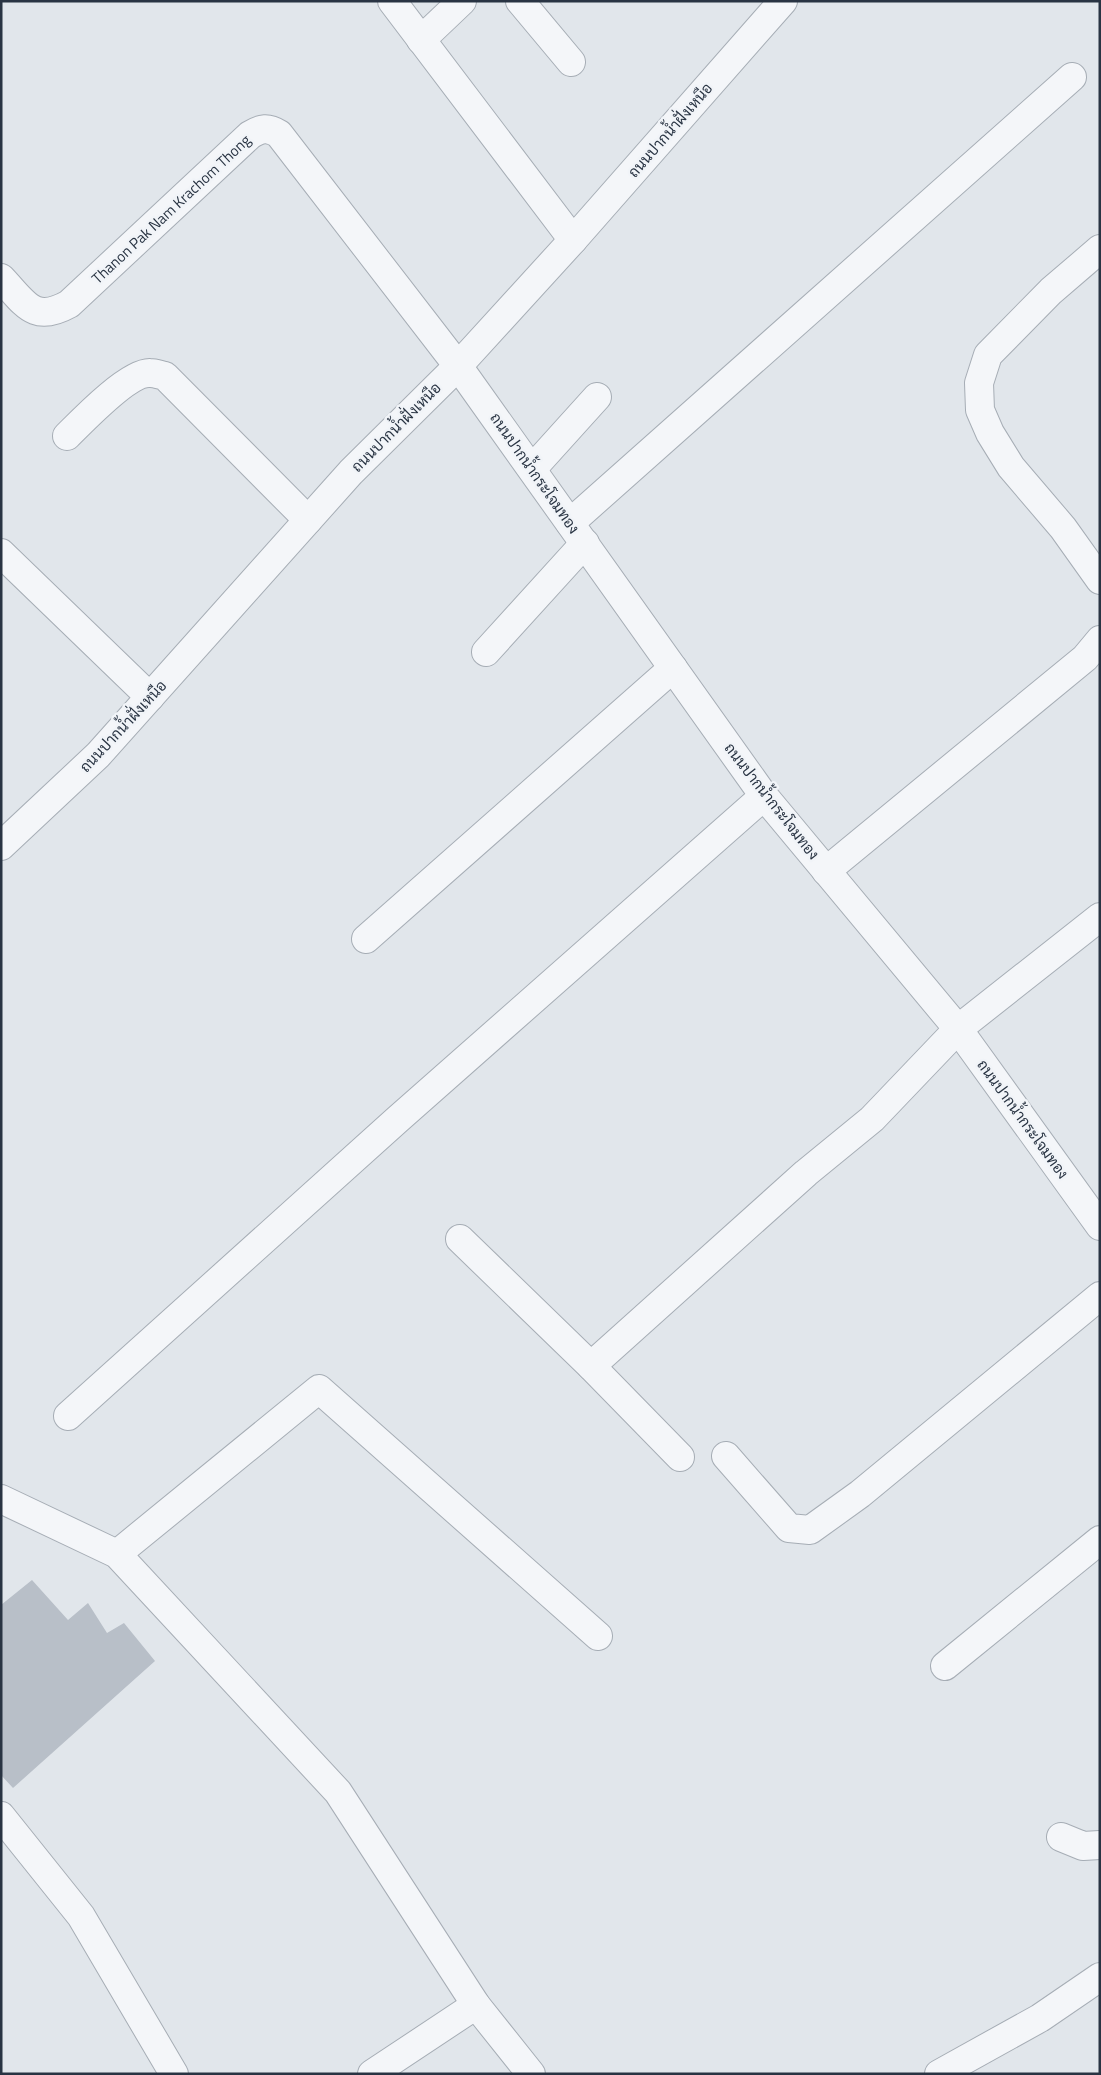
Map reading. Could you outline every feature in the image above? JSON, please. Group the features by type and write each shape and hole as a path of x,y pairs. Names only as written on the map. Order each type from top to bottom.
{"street":[{"path":"392,1 573,240"},
{"path":"421,40 462,1"},
{"path":"520,1 571,62"},
{"name":"ถนนปากน้ำฝั่งเหนือ","path":"1,846 98,755 351,472 458,366 573,240 783,1"},
{"path":"486,652 578,533 1072,77"},
{"name":"Thanon Pak Nam Krachom Thong","path":"1,278 32,310 43,313 56,311 69,304 250,135 265,128 280,134 458,366"},
{"path":"1100,249 1051,291 988,355 979,383 980,410 990,433 1011,467 1064,528 1100,580"},
{"name":"ถนนปากน้ำกระโจมทอง","path":"458,366 764,796 958,1028 1100,1226"},
{"path":"67,436 100,404 135,377 149,372 165,376 308,520"},
{"path":"532,469 597,397"},
{"path":"1,553 150,697"},
{"path":"826,871 1085,658 1100,640"},
{"path":"366,939 673,668"},
{"path":"68,1416 764,796"},
{"path":"591,1366 806,1173 872,1119 958,1028 1100,917"},
{"path":"460,1239 591,1366 680,1457"},
{"path":"726,1456 789,1528 810,1530 860,1494 1100,1296"},
{"path":"117,1554 319,1389 598,1636"},
{"path":"1,1500 117,1554 338,1792 476,2005 531,2074"},
{"path":"945,1666 1100,1540"},
{"path":"1,1816 82,1916 174,2074"},
{"path":"1061,1837 1083,1846 1100,1846"},
{"path":"939,2074 1040,2018 1100,1977"},
{"path":"372,2074 476,2005"}],"building":[{"path":"32,1580 68,1620 88,1603 107,1633 124,1623 155,1661 13,1788 1,1775 1,1605"}]}
